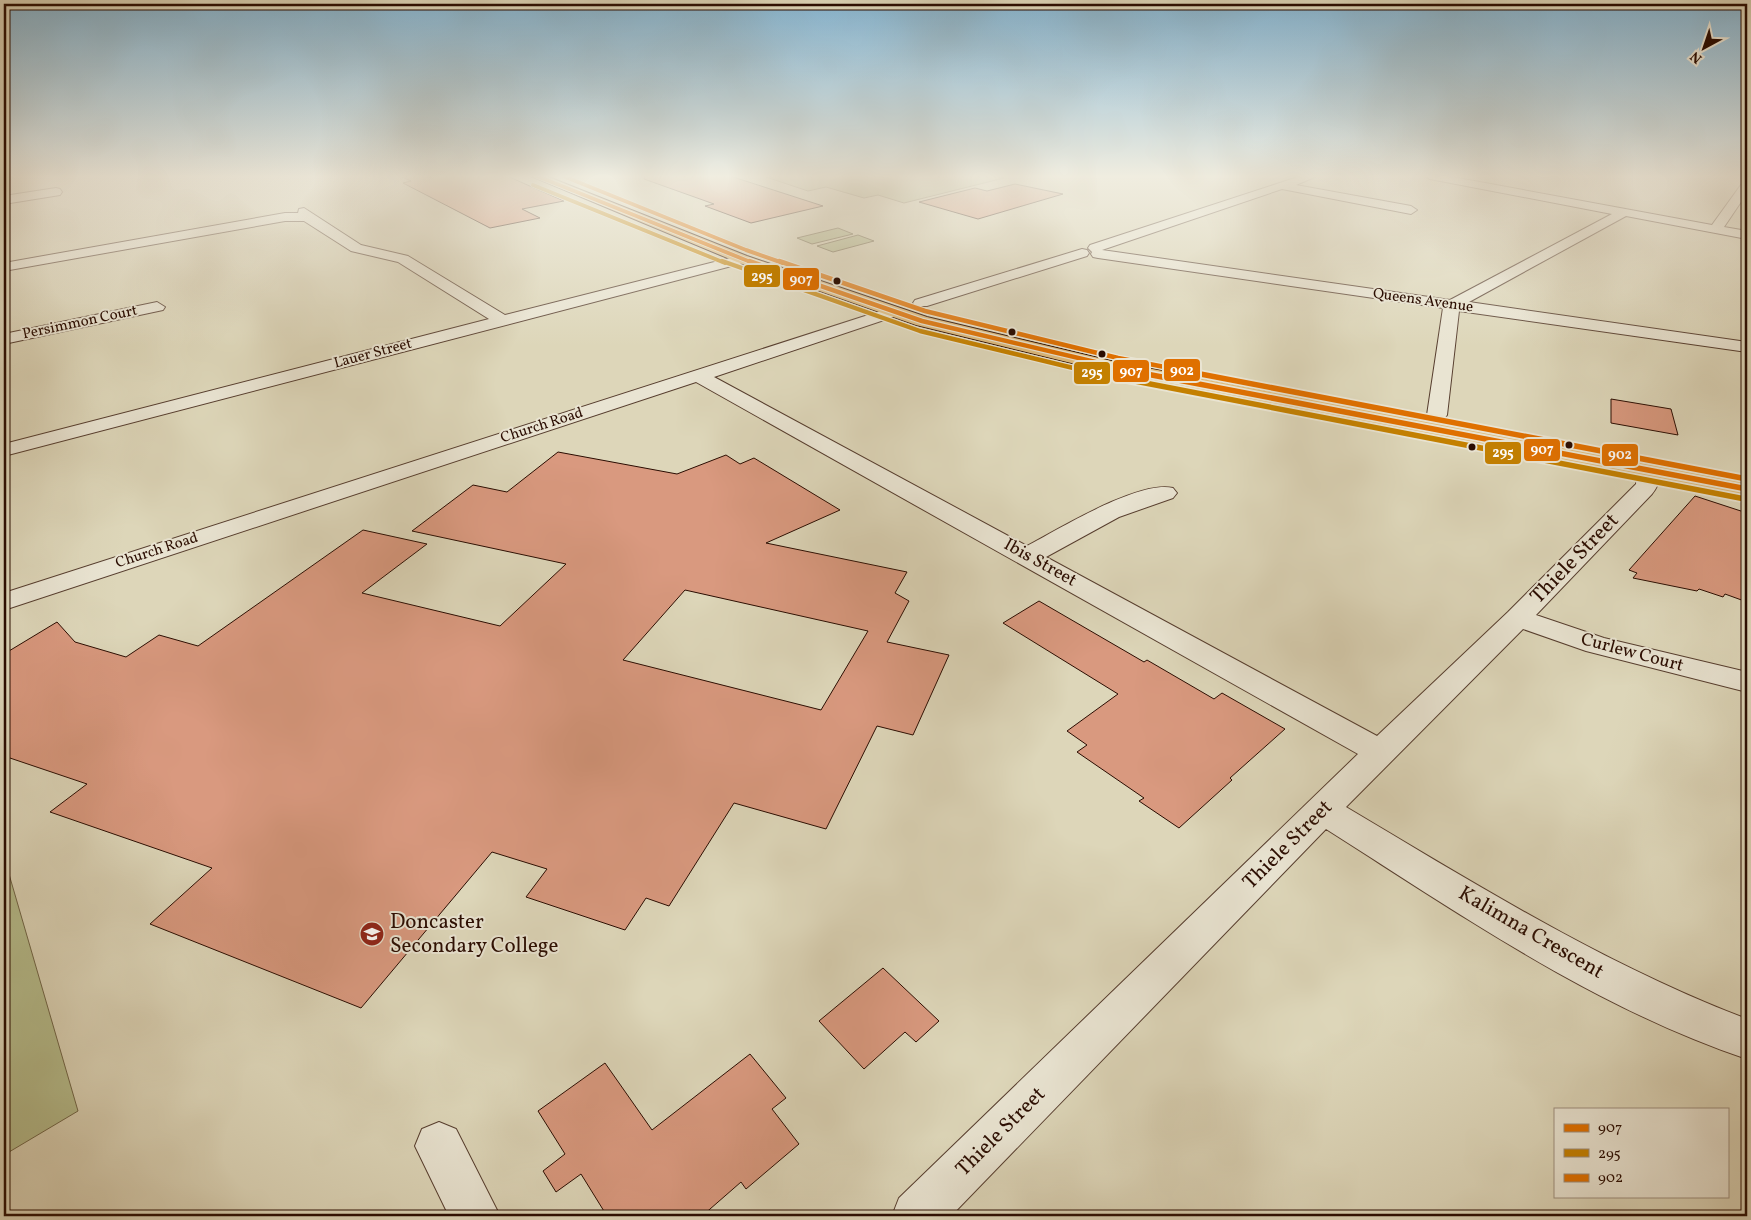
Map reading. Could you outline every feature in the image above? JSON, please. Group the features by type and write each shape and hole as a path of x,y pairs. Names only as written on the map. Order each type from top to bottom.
{"main road":[{"path":"677,233 742,259 893,312 994,340 1116,368 1747,488"},
{"path":"720,233 921,303 1047,335 1185,366 1747,473"},
{"name":"Church Road","path":"893,312 921,303"}],"street":[{"path":"4,267 195,233"},
{"path":"333,233 356,248 403,258 501,320"},
{"name":"Church Road","path":"921,303 1092,251 1144,233"},
{"path":"1437,415 1452,305 1586,233"},
{"path":"1734,233 1747,235"},
{"name":"Queens Avenue","path":"1092,251 1452,305 1747,346"},
{"name":"Lauer Street","path":"4,450 742,259"},
{"name":"Persimmon Court","path":"4,339 157,307"},
{"name":"Church Road","path":"4,602 893,312"},
{"name":"Ibis Street","path":"699,376 1380,752"},
{"name":"Thiele Street","path":"917,1216 1380,752 1518,618 1644,489 1648,484 1648,470"},
{"path":"1027,556 1112,510 1137,499 1165,493"},
{"name":"Curlew Court","path":"1518,618 1596,645 1747,682"},
{"name":"Kalimna Crescent","path":"1323,810 1566,956 1626,988 1747,1039"},
{"path":"439,1146 475,1216"}],"green space":[{"path":"818,233 853,234 812,244 797,238"},
{"path":"858,235 874,241 833,252 817,246"},
{"path":"4,857 78,1111 4,1155"}],"building":[{"path":"1611,399 1671,409 1678,435 1611,423"},
{"path":"558,452 677,474 726,455 740,464 754,458 840,510 766,543 907,572 895,593 909,601 887,642 949,655 913,735 877,726 826,829 734,803 669,906 646,898 625,930 526,897 547,869 492,852 361,1008 150,924 212,868 50,812 87,784 4,756 4,654 57,622 75,642 126,657 159,635 198,646 363,530 427,544 362,593 500,626 566,564 412,531 473,485 507,492","holes":["685,590 868,631 821,710 623,660"]},
{"path":"1695,496 1747,513 1747,602 1725,594 1723,597 1699,589 1697,591 1633,578 1637,573 1629,570"},
{"path":"1039,601 1144,662 1147,660 1214,699 1222,693 1285,729 1230,778 1232,780 1179,828 1139,801 1144,798 1077,752 1087,745 1067,731 1118,694 1003,623"},
{"path":"883,968 939,1021 916,1042 905,1032 864,1069 819,1021"},
{"path":"750,1054 786,1098 772,1109 799,1144 746,1189 741,1182 702,1216 607,1216 581,1174 556,1192 543,1171 565,1154 538,1111 605,1063 652,1130"}],"transit line":[{"name":"295","path":"651,233 738,268 920,331 1114,378 1745,499"},
{"name":"907","path":"678,233 742,259 922,321 1116,368 1747,489"},
{"name":"902","path":"704,233 746,250 925,311 1118,358 1747,479"}],"place":[{"name":"Doncaster Secondary College","path":"372,934"}]}
